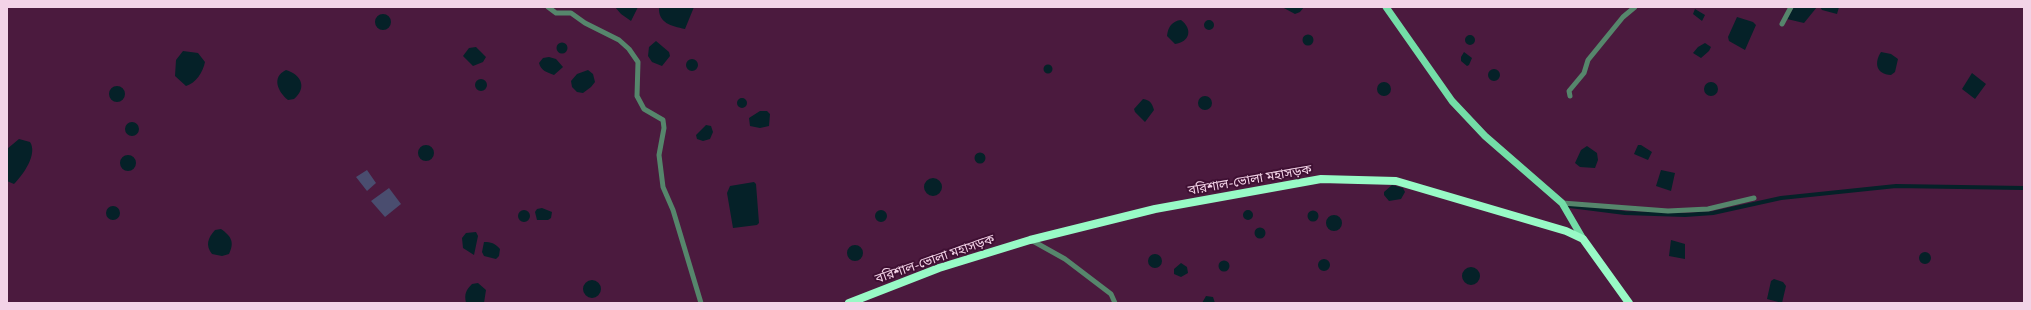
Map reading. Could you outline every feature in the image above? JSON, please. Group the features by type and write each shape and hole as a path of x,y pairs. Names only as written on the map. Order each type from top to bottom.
{"highway":[{"name":"বরিশাল-ভোলা মহাসড়ক","path":"849,303 939,268 1030,240 1155,209 1321,179 1396,181 1566,231 1583,239 1629,303"}],"main road":[{"path":"1386,7 1452,101 1485,136 1562,203 1583,239"}],"street":[{"path":"548,7 556,13 571,13 585,23 619,40 629,49 638,62 637,96 644,109 663,120 664,128 659,156 663,187 672,210 701,303"},
{"path":"1570,96 1569,92 1584,73 1588,60 1623,17 1635,7"},
{"path":"1782,24 1791,7"},
{"path":"1562,203 1668,211 1708,209 1754,198"},
{"path":"1030,240 1064,259 1111,294 1115,303"}],"shaded area":[{"path":"615,7 638,7 631,21 621,14"},
{"path":"659,7 694,7 685,29 666,23 661,17"},
{"path":"1282,7 1304,7 1300,12 1295,14"},
{"path":"1794,7 1817,7 1804,23 1787,19"},
{"path":"1820,7 1839,7 1837,14 1822,10"},
{"path":"1695,9 1705,15 1702,21 1693,14"},
{"path":"383,14 389,16 391,22 389,28 383,30 377,28 375,22 377,16"},
{"path":"1737,17 1753,22 1756,25 1745,50 1729,41 1728,37"},
{"path":"1181,20 1187,27 1188,35 1184,41 1175,44 1167,36 1169,27 1173,23"},
{"path":"1207,20 1211,20 1213,21 1213,29 1207,30 1204,27 1204,23"},
{"path":"1308,34 1312,36 1314,40 1312,44 1308,46 1304,44 1302,40 1304,36"},
{"path":"1468,35 1472,35 1474,36 1474,44 1468,45 1465,42 1465,38"},
{"path":"656,41 669,52 670,56 662,66 652,62 648,56 649,47"},
{"path":"562,42 566,44 568,48 566,52 562,54 558,52 556,48 558,44"},
{"path":"1705,43 1711,47 1709,51 1701,58 1693,53 1698,47"},
{"path":"476,47 486,57 483,62 473,66 463,56 469,48"},
{"path":"183,51 198,53 205,62 203,70 198,77 190,85 186,86 175,76 176,60"},
{"path":"1464,52 1472,58 1467,66 1461,61 1461,57"},
{"path":"1881,52 1891,54 1898,59 1895,72 1891,75 1882,73 1879,70 1877,64"},
{"path":"549,57 556,59 563,67 554,75 543,70 539,63 543,58"},
{"path":"690,59 694,59 698,65 694,71 690,71 686,67 686,63"},
{"path":"1048,64 1053,69 1048,74 1043,69"},
{"path":"1494,69 1498,71 1500,75 1498,79 1494,81 1490,79 1488,75 1490,71"},
{"path":"286,70 296,75 301,82 300,91 294,99 288,100 279,89 277,80 281,73"},
{"path":"588,70 593,74 595,82 583,93 577,92 572,87 571,81 577,74"},
{"path":"1972,73 1986,84 1975,99 1962,89"},
{"path":"481,79 485,81 487,85 485,89 481,91 477,89 475,85 477,81"},
{"path":"1384,82 1389,84 1391,89 1389,94 1384,96 1379,94 1377,89 1379,84"},
{"path":"1708,82 1714,82 1718,86 1718,92 1714,96 1708,96 1704,92 1704,86"},
{"path":"114,86 120,86 125,91 123,100 120,102 114,102 109,97 109,91"},
{"path":"1202,96 1208,96 1212,100 1212,106 1208,110 1202,110 1198,106 1198,100"},
{"path":"742,98 747,103 742,108 737,103"},
{"path":"1143,99 1150,102 1154,110 1145,122 1134,109"},
{"path":"760,111 767,111 770,114 769,126 760,128 750,126 749,118"},
{"path":"132,122 137,124 139,129 137,134 132,136 127,134 125,129 127,124"},
{"path":"706,125 711,126 713,132 710,139 703,141 697,139 696,135"},
{"path":"19,139 30,142 32,152 31,158 25,170 14,184 7,181 7,149"},
{"path":"423,145 429,145 434,150 432,159 429,161 423,161 418,156 418,150"},
{"path":"1638,145 1641,145 1652,152 1648,160 1634,154"},
{"path":"1587,146 1597,153 1598,160 1595,168 1580,167 1575,163 1581,150"},
{"path":"978,153 982,153 984,154 984,162 978,163 975,160 975,156"},
{"path":"128,155 134,157 136,163 134,169 128,171 122,169 120,163 122,157"},
{"path":"367,170 376,183 367,191 356,177"},
{"path":"1661,170 1675,173 1671,191 1656,186"},
{"path":"933,178 937,179 941,183 941,191 937,195 933,196 929,195 925,191 924,187 925,183 929,179"},
{"path":"754,182 756,184 759,223 757,225 733,228 727,193 730,186"},
{"path":"1392,185 1403,188 1405,192 1401,199 1389,201 1384,195 1384,192"},
{"path":"389,188 401,204 385,217 371,201"},
{"path":"110,206 116,206 120,210 120,216 116,220 110,220 106,216 106,210"},
{"path":"542,208 552,212 551,218 548,220 537,220 535,212 537,209"},
{"path":"522,210 526,210 530,216 526,222 522,222 518,218 518,214"},
{"path":"881,210 885,212 887,216 885,220 881,222 877,220 875,216 877,212"},
{"path":"1246,210 1250,210 1253,215 1250,220 1246,220 1243,217 1243,213"},
{"path":"1311,211 1315,211 1317,212 1317,220 1311,221 1308,218 1308,214"},
{"path":"1331,215 1337,215 1342,220 1340,229 1337,231 1331,231 1326,226 1326,220"},
{"path":"1258,228 1262,228 1264,229 1264,237 1258,238 1255,235 1255,231"},
{"path":"221,229 230,237 232,243 229,254 222,256 212,254 208,245 209,239 215,230"},
{"path":"476,232 478,236 474,255 463,248 462,238 466,233"},
{"path":"1671,240 1685,244 1685,259 1669,256"},
{"path":"484,242 493,243 500,249 499,256 496,259 484,256 482,252"},
{"path":"855,245 862,250 863,253 858,260 855,261 848,256 847,253 852,246"},
{"path":"1925,252 1929,254 1931,258 1929,262 1925,264 1921,262 1919,258 1921,254"},
{"path":"1155,254 1160,256 1162,261 1160,266 1155,268 1150,266 1148,261 1150,256"},
{"path":"1324,259 1328,261 1330,265 1328,269 1324,271 1320,269 1318,265 1320,261"},
{"path":"1222,261 1226,261 1228,262 1228,270 1222,271 1219,268 1219,264"},
{"path":"1181,263 1187,267 1188,273 1181,277 1174,274 1174,269"},
{"path":"1471,267 1477,270 1480,276 1477,282 1471,285 1465,282 1462,276 1465,270"},
{"path":"1774,279 1783,282 1786,286 1782,303 1767,299 1771,281"},
{"path":"592,280 598,283 601,289 598,295 592,298 586,295 583,289 586,283"},
{"path":"478,283 486,290 484,303 466,303 465,295 467,290 472,284"},
{"path":"1206,296 1213,297 1215,303 1202,303"}],"waterway":[{"path":"1570,206 1625,213 1685,215 1713,213 1781,198 1896,186 2024,188"}]}
